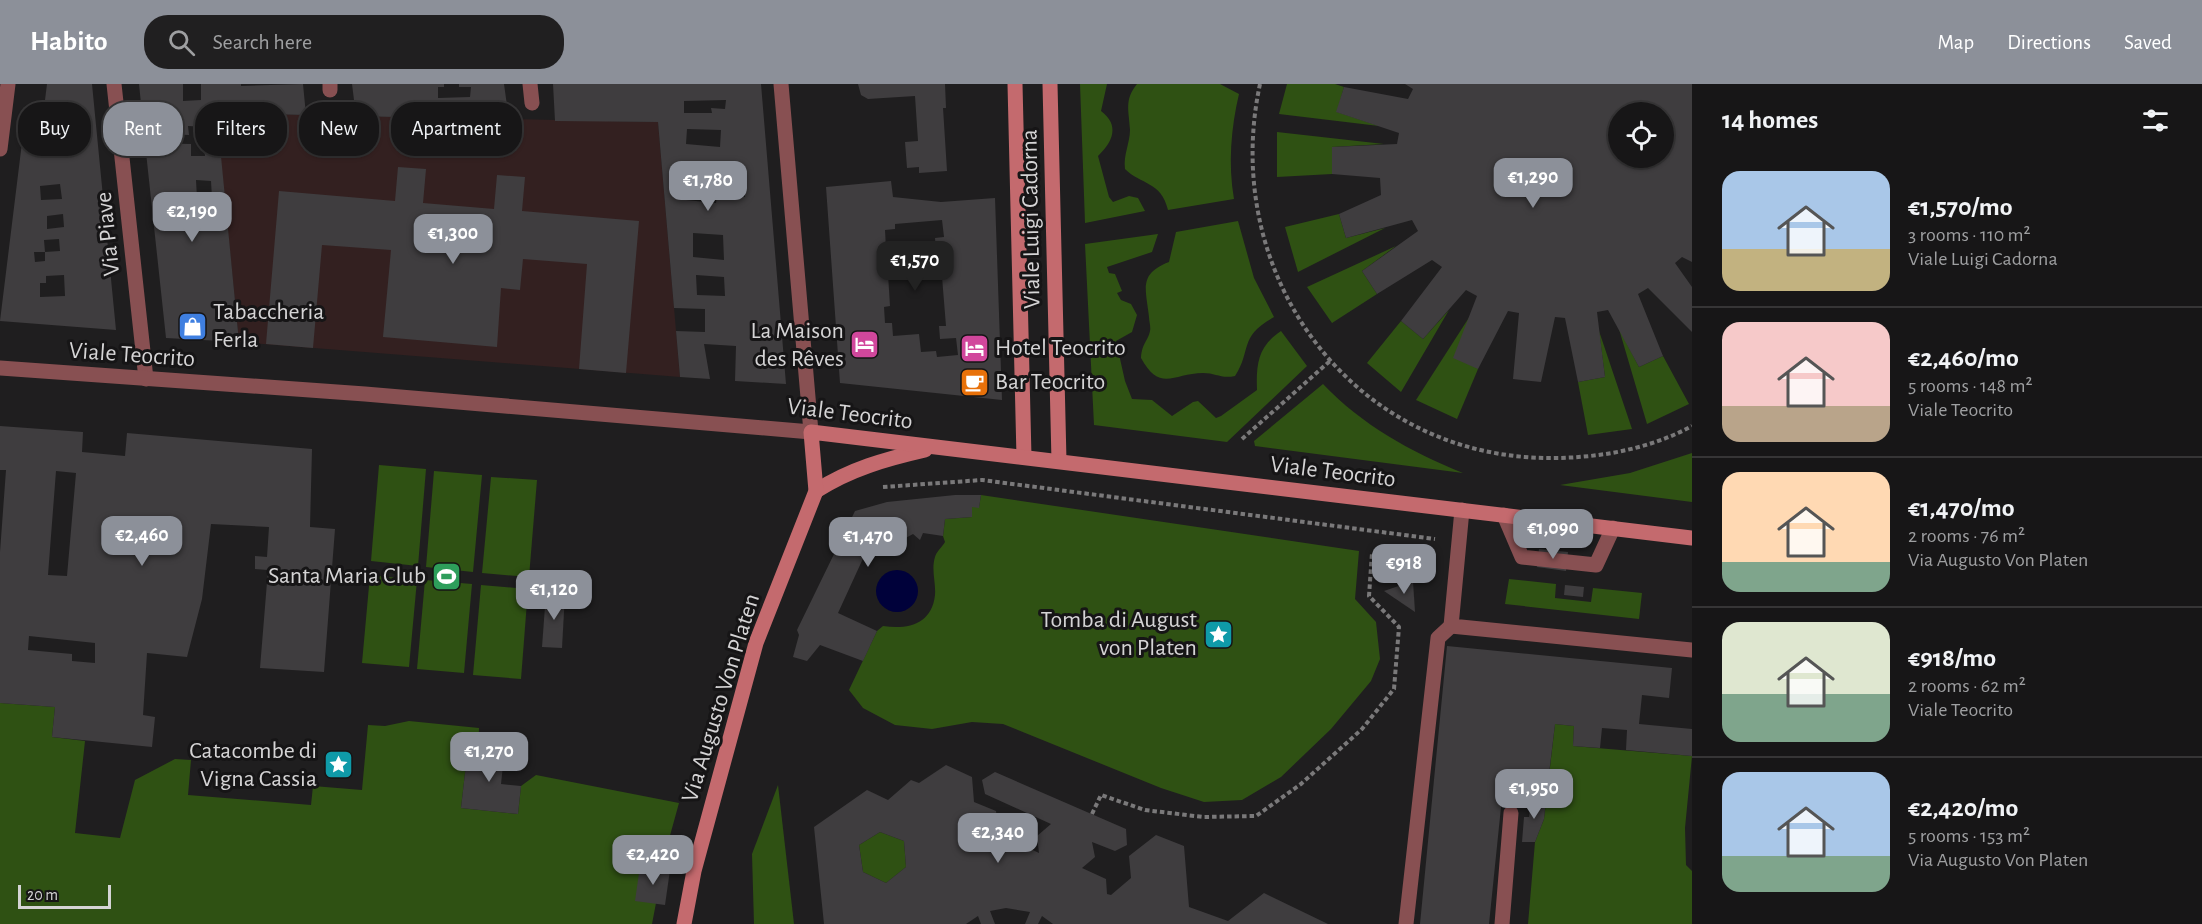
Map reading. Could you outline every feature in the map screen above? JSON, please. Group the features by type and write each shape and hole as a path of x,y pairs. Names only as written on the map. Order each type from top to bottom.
{"main road":[{"name":"Viale Luigi Cadorna","path":"1015,84 1024,457"},
{"name":"Viale Luigi Cadorna","path":"1050,84 1059,461"},
{"name":"Viale Teocrito","path":"811,432 1692,538"},
{"path":"811,432 816,490 852,471 887,458 937,447"},
{"name":"Via Augusto Von Platen","path":"684,924 694,871 756,643 816,490"}],"street":[{"name":"Via Piave","path":"114,84 146,379"},
{"path":"530,84 532,103"},
{"path":"781,84 811,432"},
{"path":"0,149 5,88"},
{"name":"Viale Teocrito","path":"0,368 377,395 811,432"},
{"path":"1406,924 1438,638 1451,626 1462,510"},
{"path":"1504,515 1522,557 1596,565 1613,528"},
{"path":"1451,626 1692,650"},
{"path":"1502,924 1510,813"}],"path":[{"path":"1260,84 1251,148 1252,187 1258,225 1270,262 1286,297 1306,331 1330,361 1358,388 1389,411 1423,429 1460,444 1497,454 1536,459 1575,458 1613,453 1651,444 1692,426"},
{"path":"1242,439 1330,361"},
{"path":"874,489 982,480 1438,540"},
{"path":"1092,814 1101,795 1145,810 1203,817 1256,816 1301,784 1362,729 1394,689 1399,627 1369,596 1372,553"}],"shaded area":[{"path":"287,114 299,115 299,156 379,156 379,116 391,117 391,156 522,156 522,119 658,122 680,377 239,342 220,156 287,156"},
{"path":"897,570 905,571 912,576 917,583 917,599 912,606 905,611 897,612 889,611 882,606 877,599 876,591 877,583 882,576 889,571"}],"green space":[{"path":"1080,84 1107,84 1101,111 1111,122 1112,134 1111,139 1098,156 1109,197 1113,202 1129,196 1138,198 1145,211 1085,223"},
{"path":"1137,84 1220,84 1239,94 1231,146 1234,199 1168,210 1161,194 1156,189 1125,169 1130,130 1129,100"},
{"path":"1287,84 1335,84 1344,87 1337,112 1379,126 1279,114"},
{"path":"1277,132 1384,144 1332,147 1332,174 1277,177"},
{"path":"1339,214 1346,238 1385,228 1298,272 1285,227"},
{"path":"1238,221 1254,278 1274,317 1255,331 1250,338 1235,376 1226,377 1203,373 1168,379 1155,375 1141,358 1150,329 1146,290 1148,277 1169,262 1176,232"},
{"path":"1158,234 1152,252 1107,267 1109,273 1115,274 1122,291 1117,293 1121,300 1131,304 1137,315 1132,332 1116,341 1125,381 1132,399 1152,400 1172,416 1198,401 1216,418 1221,416 1257,390 1260,356 1267,343 1281,331 1307,366 1227,442 1094,425 1085,244"},
{"path":"1396,246 1362,271 1377,294 1332,323 1307,287"},
{"path":"1449,310 1401,392 1367,363 1401,321 1423,339"},
{"path":"1470,316 1478,369 1457,419 1416,400"},
{"path":"1619,329 1639,367 1663,356 1689,404 1647,424"},
{"path":"1599,331 1632,429 1588,435 1578,382 1605,377"},
{"path":"1323,384 1354,412 1388,436 1463,473 1255,446 1254,441"},
{"path":"1692,453 1692,502 1560,485 1630,473"},
{"path":"379,465 426,469 418,566 371,561"},
{"path":"434,471 482,475 473,572 426,567"},
{"path":"491,477 537,480 529,577 482,573"},
{"path":"981,495 1359,551 1355,599 1376,622 1380,659 1371,681 1331,729 1281,777 1242,800 1204,802 1161,788 1003,724 972,722 932,729 895,725 863,708 849,690 877,631 883,626 910,626 924,619 929,613 935,595 934,562 945,542 943,536 945,519 972,517 972,507 979,507"},
{"path":"370,575 417,580 409,667 362,663"},
{"path":"1509,579 1556,584 1555,598 1591,602 1593,588 1642,593 1639,619 1505,604"},
{"path":"425,580 472,584 464,673 417,669"},
{"path":"481,585 528,589 521,679 473,675"},
{"path":"0,703 55,707 52,737 85,741 75,833 120,838 135,780 175,759 191,760 188,795 311,805 313,786 362,790 368,725 385,726 409,721 479,728 478,757 467,756 461,808 518,814 521,786 536,775 679,803 661,868 640,866 656,903 652,924 0,924"},
{"path":"1555,724 1574,726 1573,746 1692,756 1685,828 1686,865 1692,871 1692,924 1528,924 1535,842 1544,819"},
{"path":"778,785 794,924 754,924 752,854"},
{"path":"880,832 904,841 906,867 886,883 863,872 859,845"}],"building":[{"path":"47,84 92,84 116,330 0,321 20,156 91,156 91,102 45,102","holes":["60,184 62,199 41,200 40,186","63,214 64,227 47,229 47,216","59,239 60,251 45,252 44,240","34,252 45,252 45,261 35,262","64,275 65,296 40,297 40,283 46,283 46,276"]},
{"path":"139,84 183,84 183,101 201,100 201,84 241,84 241,86 303,84 305,102 299,102 299,115 287,115 287,102 195,102 195,126 188,126 189,135 183,135 183,102 141,102"},
{"path":"352,84 444,84 444,87 438,87 438,98 470,97 471,87 459,87 459,84 504,84 506,102 391,102 391,117 379,117 379,102 354,102"},
{"path":"553,84 761,84 786,384 735,381 736,346 704,344 710,379 680,377 676,331 705,332 705,309 674,308 658,122 555,121","holes":["726,100 725,109 711,108 712,113 684,113 684,101","687,129 721,130 720,147 686,144","686,184 745,188 745,197 717,195 716,203 686,200","693,233 723,235 724,260 693,257","696,275 724,277 725,296 697,295"]},
{"path":"858,84 945,84 946,108 943,108 947,171 919,173 919,167 907,168 905,142 918,141 915,96 868,99 861,95"},
{"path":"1405,84 1692,84 1692,262 1682,257 1675,263 1692,287 1692,332 1648,288 1638,294 1663,356 1639,367 1608,310 1597,312 1605,377 1578,382 1565,318 1555,317 1541,382 1513,379 1519,313 1508,311 1478,369 1453,358 1477,296 1466,290 1423,339 1401,321 1442,267 1432,260 1377,294 1362,271 1418,231 1412,220 1346,238 1339,214 1381,195 1380,178 1332,174 1332,147 1397,144 1399,133 1336,112 1344,87 1408,99 1413,89"},
{"path":"183,144 191,144 191,156 221,156 239,342 166,338 146,156 183,156","holes":["196,180 211,181 212,198 197,198"]},
{"path":"398,167 426,169 423,203 494,209 497,175 525,177 522,211 639,221 626,373 579,369 587,264 523,259 520,290 501,288 497,347 383,337 391,250 322,245 313,348 266,344 279,191 395,201"},
{"path":"891,181 893,197 941,202 995,198 1002,400 840,383 826,187","holes":["942,220 944,237 935,238 936,252 940,252 946,326 939,326 940,339 956,338 958,355 937,357 936,351 921,352 919,334 893,336 892,323 885,323 884,307 890,306 887,258 893,257 892,248 886,248 885,230 895,229 895,224"]},
{"path":"0,426 83,432 82,452 125,456 127,433 312,449 310,527 335,529 324,672 260,668 268,570 255,569 255,556 267,557 269,527 211,524 202,599 187,657 147,653 143,715 155,717 152,747 52,737 55,707 0,703 0,552 6,470 0,470","holes":["56,471 76,473 67,576 48,575","29,636 95,643 95,663 72,661 72,654 28,650"]},
{"path":"955,495 981,495 979,508 972,507 972,517 945,519 943,536 923,533 920,540 913,534 902,540 877,528 838,613 877,631 863,661 820,645 807,661 793,657 799,635 797,630 855,511 887,502"},
{"path":"1539,549 1568,552 1566,571 1537,567"},
{"path":"1413,581 1415,612 1384,591"},
{"path":"1565,585 1584,587 1583,597 1564,595"},
{"path":"546,593 565,594 562,648 542,647"},
{"path":"1447,646 1672,668 1669,698 1642,695 1639,724 1692,729 1692,756 1626,750 1627,730 1602,728 1600,748 1573,746 1574,726 1555,724 1548,782 1504,778 1489,924 1420,924"},
{"path":"479,744 505,747 501,784 521,786 518,814 461,808 467,756 478,757"},
{"path":"946,765 972,777 974,802 996,811 999,834 1039,853 1037,836 1051,824 985,794 982,780 995,772 1126,829 1127,845 1115,851 1092,842 1095,857 1082,868 1106,879 1107,894 1111,895 1131,878 1129,856 1156,835 1184,846 1189,907 1228,921 1264,893 1328,924 1053,924 1042,916 1038,924 1025,924 1030,912 1006,908 990,911 995,924 981,924 978,916 966,924 824,924 814,827 867,790 888,800 911,780 919,783","holes":["880,832 904,841 906,867 886,883 863,872 859,845"]},
{"path":"1531,798 1546,800 1544,819 1535,842 1522,842 1524,817 1529,817"},
{"path":"640,866 670,870 665,905 635,901"}],"place":[{"name":"Tabaccheria Ferla","path":"192,326"},
{"name":"La Maison des Rêves","path":"865,345"},
{"name":"Hotel Teocrito","path":"974,348"},
{"name":"Bar Teocrito","path":"974,382"},
{"name":"Santa Maria Club","path":"447,576"},
{"name":"Tomba di August von Platen","path":"1218,634"},
{"name":"Catacombe di Vigna Cassia","path":"338,765"}]}
